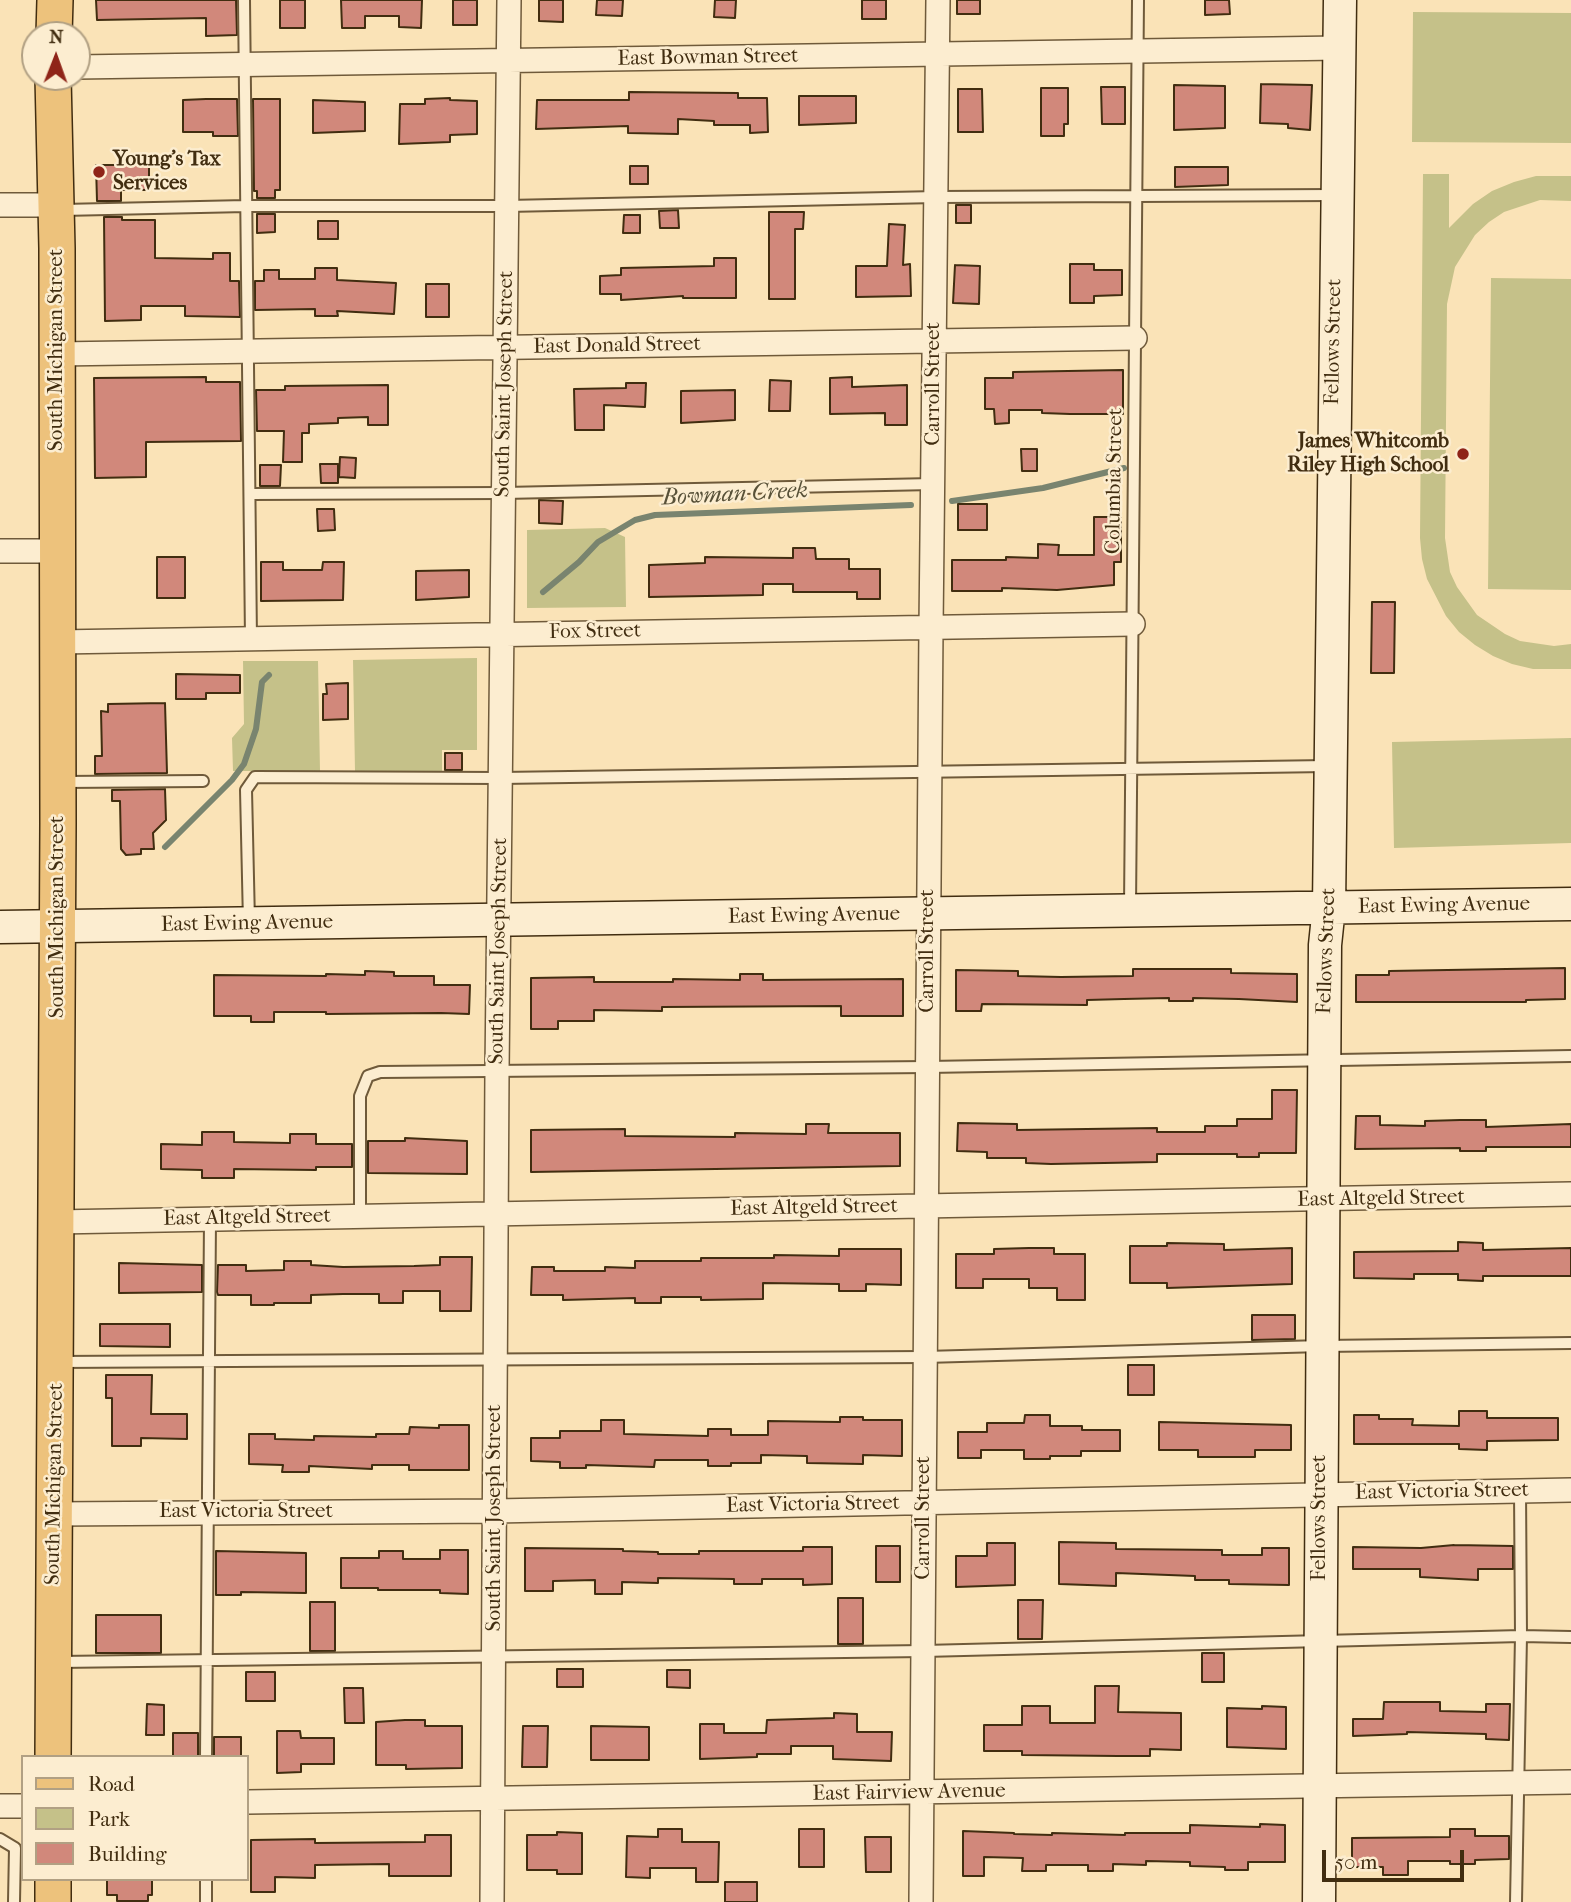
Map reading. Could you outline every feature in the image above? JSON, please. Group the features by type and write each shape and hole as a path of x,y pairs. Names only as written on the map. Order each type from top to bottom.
{"main road":[{"path":"54,21 55,0"},
{"name":"South Michigan Street","path":"53,1755 58,782 54,91"},
{"path":"52,1902 53,1881"}],"street":[{"name":"South Saint Joseph Street","path":"492,1902 497,1070 509,0"},
{"name":"Carroll Street","path":"921,1902 938,0"},
{"name":"Fellows Street","path":"1319,1902 1325,946 1329,907 1340,0"},
{"name":"East Bowman Street","path":"91,67 1339,48"},
{"path":"0,205 56,208"},
{"name":"East Donald Street","path":"57,354 1135,338"},
{"path":"0,551 57,551"},
{"name":"Fox Street","path":"58,642 1133,624"},
{"name":"East Ewing Avenue","path":"0,927 1571,904"},
{"name":"East Altgeld Street","path":"56,1222 1571,1195"},
{"name":"East Victoria Street","path":"54,1514 495,1511 1571,1490"},
{"name":"East Fairview Avenue","path":"248,1802 1571,1782"},
{"path":"0,1806 21,1806"}],"lane":[{"path":"244,0 251,639"},
{"name":"Columbia Street","path":"1130,911 1138,0"},
{"path":"56,208 507,206 937,197 1336,195"},
{"path":"250,494 933,484"},
{"path":"250,923 246,790 255,777 501,778 1330,766"},
{"path":"58,782 203,781"},
{"path":"360,1216 359,1096 368,1076 380,1072 928,1067 1571,1056"},
{"path":"206,1755 210,1219"},
{"path":"56,1362 925,1357 1322,1346 1571,1343"},
{"path":"1516,1902 1521,1636 1520,1490"},
{"path":"53,1662 924,1651 1571,1637"},
{"path":"0,1839 15,1848 14,1902"},
{"path":"206,1881 206,1902"}],"green space":[{"path":"1413,12 1571,13 1571,143 1412,142"},
{"path":"1423,174 1449,174 1449,228 1473,204 1492,191 1536,176 1571,176 1571,201 1540,200 1504,212 1475,235 1455,267 1447,304 1445,538 1450,572 1477,615 1520,641 1554,646 1571,644 1571,669 1533,669 1512,664 1475,645 1459,632 1446,616 1427,579 1420,538"},
{"path":"1491,278 1571,279 1571,590 1488,589"},
{"path":"605,528 625,537 626,607 527,608 527,530"},
{"path":"477,658 477,750 442,750 442,771 355,771 353,660"},
{"path":"243,661 318,661 320,771 233,771 232,738 244,724"},
{"path":"1571,738 1571,843 1394,848 1392,742"}],"building":[{"path":"96,0 236,0 237,35 206,36 206,18 97,20"},
{"path":"280,0 305,0 305,28 280,28"},
{"path":"341,0 422,0 421,28 399,27 399,16 365,16 365,28 342,28"},
{"path":"453,0 477,0 477,25 453,25"},
{"path":"539,0 563,0 563,22 539,21"},
{"path":"597,0 623,0 622,16 596,15"},
{"path":"715,0 736,0 735,18 714,17"},
{"path":"862,0 886,0 886,19 862,19"},
{"path":"957,0 980,0 980,14 957,14"},
{"path":"1205,0 1229,0 1230,14 1205,15"},
{"path":"1261,84 1312,85 1310,130 1288,128 1288,124 1260,123"},
{"path":"1174,85 1225,86 1225,128 1174,130"},
{"path":"1101,87 1125,87 1125,124 1102,124"},
{"path":"1041,88 1068,88 1068,124 1064,124 1064,136 1041,136"},
{"path":"958,89 982,89 983,132 958,132"},
{"path":"629,92 738,93 738,98 767,98 768,132 750,133 750,125 714,125 714,121 678,119 678,134 628,133 628,126 536,129 537,100 629,100"},
{"path":"799,96 856,96 856,123 799,125"},
{"path":"237,99 238,136 213,136 213,132 183,132 183,100"},
{"path":"253,99 280,99 280,190 275,190 275,198 257,198 257,191 254,191"},
{"path":"425,99 477,101 477,134 450,135 450,142 399,144 400,104 425,104"},
{"path":"313,100 365,102 365,131 313,133"},
{"path":"96,165 149,165 149,190 121,190 121,201 97,201"},
{"path":"630,166 648,166 648,184 630,184"},
{"path":"1175,167 1228,167 1228,185 1175,187"},
{"path":"956,205 971,205 971,223 956,223"},
{"path":"678,210 679,228 660,228 659,211"},
{"path":"769,212 804,212 803,229 795,229 795,299 769,299"},
{"path":"257,214 275,214 275,232 257,233"},
{"path":"624,215 640,215 640,233 623,233"},
{"path":"104,217 155,220 155,258 213,259 213,253 230,253 230,281 239,281 240,317 185,316 185,306 141,306 141,320 105,321"},
{"path":"318,221 338,221 338,239 318,239"},
{"path":"889,224 905,225 903,265 910,264 911,296 856,297 856,266 887,266"},
{"path":"714,258 736,258 736,298 683,296 621,300 621,294 600,294 600,276 621,275 621,268 714,266"},
{"path":"1070,264 1094,264 1094,270 1122,270 1122,295 1094,296 1094,303 1070,303"},
{"path":"955,265 980,266 979,304 953,303"},
{"path":"315,268 337,268 337,280 396,283 394,314 337,311 338,316 315,316 315,309 255,310 255,281 264,281 264,270 279,270 279,279 315,279"},
{"path":"426,284 449,284 449,317 426,317"},
{"path":"1123,370 1123,414 1009,410 1009,423 995,424 994,409 985,409 985,378 1013,378 1013,372"},
{"path":"206,377 206,382 240,382 241,441 146,442 146,477 95,478 94,378"},
{"path":"852,377 852,387 907,385 907,425 885,425 885,413 830,414 830,378"},
{"path":"770,380 791,381 790,411 769,411"},
{"path":"626,383 646,383 645,407 604,405 604,430 575,430 574,389 626,388"},
{"path":"388,385 388,425 368,425 368,417 338,418 338,423 309,424 309,433 302,433 302,462 283,462 284,431 257,431 256,390 285,390 285,386"},
{"path":"735,390 735,420 681,423 681,391"},
{"path":"1021,449 1037,449 1037,471 1022,471"},
{"path":"340,457 356,458 355,478 339,477"},
{"path":"320,464 338,464 338,483 321,483"},
{"path":"260,465 281,465 280,486 260,486"},
{"path":"539,500 563,501 562,524 539,523"},
{"path":"958,504 987,504 987,530 958,530"},
{"path":"317,509 334,509 335,530 318,531"},
{"path":"1094,517 1121,517 1121,562 1114,562 1114,585 1057,590 1002,588 1002,591 952,591 952,560 1038,558 1038,544 1059,545 1058,555 1094,555"},
{"path":"793,548 815,548 816,559 849,559 849,569 880,569 880,599 857,599 857,592 793,592 793,584 763,584 763,595 649,597 649,565 705,563 705,557 793,558"},
{"path":"157,557 185,557 185,598 157,598"},
{"path":"261,562 283,562 283,570 322,570 323,562 344,562 343,600 261,601"},
{"path":"469,570 469,597 416,600 416,571"},
{"path":"1372,602 1395,602 1394,673 1371,673"},
{"path":"176,674 240,675 240,693 206,693 206,699 176,699"},
{"path":"348,683 348,719 323,720 323,694 327,694 326,684"},
{"path":"165,703 167,773 95,774 95,756 102,756 101,711 108,712 108,704"},
{"path":"445,753 462,753 462,770 445,770"},
{"path":"165,789 166,820 153,833 154,849 141,849 141,854 126,855 121,849 120,801 112,801 112,790"},
{"path":"1565,968 1565,999 1526,1002 1356,1002 1356,975 1389,975 1389,971"},
{"path":"1133,969 1231,969 1231,973 1297,974 1297,1002 1193,998 1193,1001 1169,1001 1169,998 1124,999 1087,1000 1087,1005 982,1004 981,1011 956,1011 956,970 1018,971 1018,976 1061,977 1133,976"},
{"path":"365,971 394,972 394,976 434,976 434,985 470,985 469,1014 274,1012 274,1022 251,1022 251,1016 214,1016 214,975 365,975"},
{"path":"740,974 763,974 763,980 903,979 903,1016 841,1016 841,1006 662,1007 662,1011 594,1010 594,1021 558,1021 558,1029 531,1029 531,978 594,977 594,982 673,982 673,979 740,980"},
{"path":"1272,1090 1297,1090 1296,1153 1259,1153 1259,1157 1237,1157 1237,1154 1157,1154 1157,1162 1051,1164 1026,1163 1026,1158 987,1158 987,1152 957,1151 958,1123 1017,1124 1017,1130 1157,1128 1157,1132 1205,1132 1205,1126 1237,1126 1237,1119 1272,1119"},
{"path":"1356,1116 1380,1116 1380,1125 1425,1126 1425,1121 1460,1120 1486,1120 1486,1127 1571,1124 1571,1147 1486,1147 1486,1151 1460,1151 1460,1148 1355,1149"},
{"path":"806,1124 829,1124 828,1133 900,1133 900,1166 531,1172 531,1130 625,1129 625,1136 735,1137 735,1133 806,1134"},
{"path":"202,1132 234,1132 234,1142 290,1143 290,1134 316,1134 316,1144 352,1144 352,1167 316,1167 316,1170 234,1169 234,1178 202,1178 202,1170 161,1169 161,1144 202,1145"},
{"path":"405,1138 467,1141 467,1174 368,1173 368,1141 405,1141"},
{"path":"1458,1242 1483,1243 1483,1250 1571,1248 1571,1276 1483,1276 1483,1281 1458,1280 1458,1274 1414,1274 1414,1279 1354,1278 1354,1252 1458,1251"},
{"path":"1167,1243 1224,1244 1224,1250 1292,1248 1292,1284 1167,1288 1167,1283 1130,1283 1130,1246 1167,1246"},
{"path":"1054,1248 1054,1254 1085,1254 1085,1300 1057,1300 1057,1288 1029,1288 1029,1279 983,1279 983,1288 956,1288 956,1254 994,1254 994,1249"},
{"path":"839,1249 901,1249 901,1285 866,1284 866,1291 839,1291 839,1284 763,1283 763,1299 701,1300 701,1297 661,1297 661,1303 635,1303 635,1298 563,1300 563,1295 531,1295 532,1267 554,1267 554,1271 605,1271 605,1267 635,1268 635,1261 774,1258 774,1255 839,1256"},
{"path":"440,1257 472,1257 471,1311 440,1311 440,1291 403,1291 403,1303 379,1303 379,1294 343,1294 311,1295 311,1303 274,1305 251,1305 251,1295 218,1295 217,1292 218,1265 246,1265 246,1271 284,1270 284,1261 311,1261 311,1265 343,1267 414,1266 440,1265"},
{"path":"119,1263 202,1265 202,1292 119,1293"},
{"path":"1252,1315 1295,1315 1295,1339 1252,1340"},
{"path":"100,1324 170,1324 170,1347 100,1346"},
{"path":"1128,1365 1154,1365 1154,1395 1128,1395"},
{"path":"106,1375 152,1375 151,1414 187,1414 187,1439 141,1438 141,1446 112,1446 112,1398 106,1398"},
{"path":"1459,1411 1487,1411 1487,1418 1558,1418 1558,1440 1487,1441 1487,1450 1459,1449 1459,1444 1354,1444 1354,1415 1379,1415 1379,1419 1413,1419 1412,1425 1459,1426"},
{"path":"1025,1415 1050,1415 1050,1426 1082,1426 1082,1430 1120,1430 1120,1451 1081,1451 1081,1456 1024,1459 1024,1450 981,1450 981,1458 958,1458 958,1432 987,1432 987,1423 1024,1423"},
{"path":"840,1417 902,1420 902,1456 863,1455 863,1464 807,1463 807,1456 761,1455 761,1463 731,1463 731,1466 708,1466 708,1460 655,1460 654,1467 586,1465 586,1468 560,1468 560,1462 531,1461 531,1438 560,1438 560,1431 601,1431 601,1420 624,1420 624,1434 708,1436 708,1429 731,1429 731,1435 768,1435 768,1421 840,1422"},
{"path":"1159,1422 1291,1425 1291,1450 1255,1450 1255,1457 1198,1457 1198,1450 1159,1450"},
{"path":"439,1425 469,1425 469,1470 409,1470 409,1465 372,1465 372,1469 309,1466 309,1472 282,1472 283,1465 249,1464 249,1434 275,1434 275,1439 314,1440 314,1436 376,1437 376,1434 409,1434 410,1427 439,1428"},
{"path":"1059,1542 1116,1543 1116,1549 1222,1550 1222,1555 1262,1555 1262,1548 1289,1548 1289,1585 1229,1584 1229,1580 1195,1580 1195,1576 1116,1573 1116,1586 1059,1584"},
{"path":"987,1543 1015,1543 1015,1585 956,1587 956,1556 987,1556"},
{"path":"1454,1545 1513,1546 1513,1569 1478,1569 1478,1580 1420,1577 1420,1569 1353,1569 1353,1547 1421,1548"},
{"path":"876,1546 900,1546 900,1582 876,1582"},
{"path":"803,1547 832,1547 832,1584 803,1585 803,1579 762,1579 762,1584 734,1584 734,1579 658,1578 658,1583 622,1582 622,1594 595,1594 595,1580 553,1581 553,1591 525,1591 525,1548 623,1549 658,1554 699,1554 699,1551 803,1551"},
{"path":"440,1550 468,1550 468,1594 440,1593 440,1590 341,1588 341,1558 379,1558 379,1551 403,1551 403,1559 440,1559"},
{"path":"216,1551 306,1553 306,1593 241,1592 241,1595 216,1595"},
{"path":"838,1598 863,1598 863,1644 838,1644"},
{"path":"1018,1600 1043,1600 1042,1639 1018,1639"},
{"path":"310,1602 335,1602 335,1651 310,1651"},
{"path":"96,1615 161,1615 161,1653 96,1653"},
{"path":"1202,1653 1224,1653 1224,1682 1202,1682"},
{"path":"557,1669 583,1669 583,1687 557,1687"},
{"path":"667,1670 690,1670 690,1688 667,1687"},
{"path":"246,1672 275,1672 275,1701 246,1701"},
{"path":"1095,1686 1119,1686 1118,1712 1181,1713 1181,1750 1150,1749 1150,1756 1022,1755 1022,1751 984,1751 984,1725 1022,1725 1022,1706 1050,1706 1050,1723 1095,1723"},
{"path":"344,1688 363,1688 364,1723 345,1723"},
{"path":"1384,1702 1440,1702 1440,1711 1486,1712 1486,1704 1510,1704 1509,1740 1486,1739 1486,1734 1407,1732 1353,1736 1353,1719 1383,1719"},
{"path":"147,1704 164,1705 164,1735 146,1735"},
{"path":"1262,1706 1286,1707 1286,1749 1227,1747 1227,1708 1262,1709"},
{"path":"834,1713 857,1714 857,1732 892,1732 891,1761 833,1759 833,1746 791,1746 791,1754 700,1759 700,1724 724,1724 724,1733 766,1733 767,1720 834,1718"},
{"path":"425,1720 425,1726 462,1726 462,1768 406,1769 406,1765 376,1765 376,1722"},
{"path":"523,1726 548,1726 547,1767 522,1767"},
{"path":"591,1726 649,1727 649,1760 591,1760"},
{"path":"277,1731 300,1731 301,1738 334,1738 334,1764 301,1764 301,1772 277,1773"},
{"path":"173,1733 198,1733 198,1755 173,1755"},
{"path":"214,1737 241,1737 241,1755 214,1755"},
{"path":"1260,1824 1285,1825 1285,1862 1248,1862 1248,1870 1190,1866 1190,1862 1146,1861 1146,1865 1113,1864 1113,1871 1088,1871 1088,1865 1046,1865 1046,1871 1022,1871 1023,1858 984,1857 984,1876 963,1876 963,1831 1125,1835 1190,1833 1190,1825 1260,1827"},
{"path":"658,1829 682,1829 682,1842 719,1842 718,1882 696,1882 696,1868 650,1868 650,1878 626,1877 627,1836 658,1837"},
{"path":"799,1829 824,1829 824,1867 799,1867"},
{"path":"1450,1829 1475,1829 1475,1836 1509,1836 1509,1859 1475,1860 1475,1864 1408,1861 1408,1875 1383,1875 1383,1867 1352,1867 1352,1838 1450,1837"},
{"path":"557,1832 582,1833 582,1874 557,1874 557,1870 527,1870 527,1835 557,1835"},
{"path":"425,1835 451,1835 451,1876 389,1876 389,1864 315,1865 315,1878 275,1877 275,1892 251,1892 251,1840 315,1839 315,1843 425,1842"},
{"path":"865,1837 891,1837 891,1872 866,1872"},
{"path":"107,1881 152,1881 152,1895 148,1895 148,1901 117,1901 117,1895 107,1895"},
{"path":"725,1882 757,1882 757,1902 725,1902"}],"waterway":[{"name":"Bowman Creek","path":"952,501 1043,488 1124,468"},
{"name":"Bowman Creek","path":"543,592 598,542 635,520 655,515 911,505"},
{"name":"Bowman Creek","path":"165,847 232,780 244,764 256,729 262,682 269,675"}],"place":[{"name":"Young's Tax Services","path":"99,172"},
{"name":"James Whitcomb Riley High School","path":"1463,454"}]}
